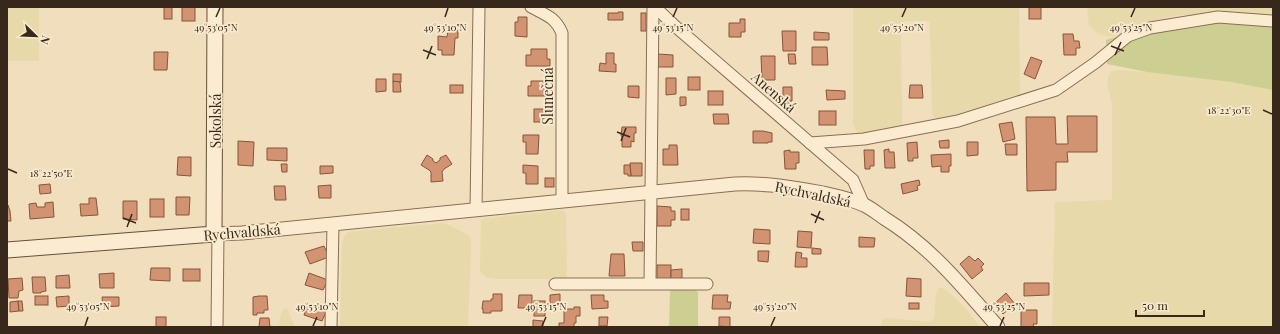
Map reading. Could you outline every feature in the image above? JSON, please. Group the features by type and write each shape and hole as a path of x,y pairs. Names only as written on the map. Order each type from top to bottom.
{"main road":[{"name":"Sokolská","path":"215,7 216,234"},
{"name":"Rychvaldská","path":"7,250 216,234"}],"street":[{"path":"476,209 479,7"},
{"name":"Slunečná","path":"531,7 550,17 558,24 562,33 562,201"},
{"name":"Anenská","path":"652,192 654,7"},
{"name":"Anenská","path":"654,7 853,180 864,205"},
{"path":"810,142 864,139 958,121 1056,90 1095,63 1128,36 1150,28 1218,17 1273,22"},
{"name":"Rychvaldská","path":"216,234 333,224 735,184 770,184 829,195 864,205 914,238 930,252 950,272 998,327"},
{"path":"650,283 652,192"},
{"path":"331,327 333,224"},
{"name":"Sokolská","path":"216,234 217,327"},
{"path":"555,284 706,284"}],"shaded area":[{"path":"7,7 39,7 39,61 7,61"},
{"path":"853,7 1019,7 1020,96 944,120 935,118 932,114 930,24 928,21 906,21 901,26 902,128 861,136 856,131 853,124"},
{"path":"1087,7 1273,7 1273,16 1176,15 1146,23 1119,34 1109,36 1099,34 1089,26"},
{"path":"1118,70 1231,82 1273,90 1273,327 1052,327 1055,203 1112,200 1112,104 1107,83 1109,74 1112,71"},
{"path":"562,210 566,213 566,279 497,279 489,278 482,274 480,270 481,219"},
{"path":"443,223 468,235 471,239 468,327 340,327 342,244 344,237 348,232"},
{"path":"939,287 945,289 964,307 980,327 881,327 882,319 887,318 930,322 934,318 936,294"},
{"path":"287,308 295,327 279,327 281,313"}],"green space":[{"path":"1225,12 1273,16 1273,90 1231,82 1147,72 1107,64 1106,40 1172,20"},
{"path":"671,289 692,289 698,292 698,327 669,327"}],"building":[{"path":"164,7 172,7 172,19 164,19"},
{"path":"182,7 195,7 195,21 182,21"},
{"path":"1029,7 1041,7 1041,19 1029,19"},
{"path":"623,12 623,20 608,20 608,13"},
{"path":"641,13 646,13 646,31 641,31"},
{"path":"518,17 527,17 527,37 515,36 515,22 518,22"},
{"path":"740,19 745,19 745,32 741,32 741,37 729,37 729,23 740,23"},
{"path":"448,30 458,30 458,38 455,38 454,55 442,55 442,50 438,50 438,36 447,37"},
{"path":"782,31 796,31 796,51 783,51"},
{"path":"814,32 829,33 829,40 814,40"},
{"path":"1063,34 1073,34 1074,41 1079,41 1080,48 1076,48 1076,55 1064,55"},
{"path":"812,47 827,47 828,65 812,65"},
{"path":"531,49 547,49 547,59 550,59 550,66 526,66 526,55 531,55"},
{"path":"154,52 168,52 167,70 154,70"},
{"path":"606,53 614,53 616,72 599,71 600,63 606,64"},
{"path":"658,54 673,55 673,67 658,67"},
{"path":"788,54 795,54 796,64 789,64"},
{"path":"761,56 775,56 775,80 762,80"},
{"path":"1031,57 1042,61 1035,79 1024,74"},
{"path":"393,74 401,74 401,82 393,82"},
{"path":"688,77 700,77 700,90 688,90"},
{"path":"666,78 676,78 676,94 666,95"},
{"path":"376,79 386,79 386,91 376,92"},
{"path":"393,81 400,82 401,92 393,92"},
{"path":"531,81 546,81 546,96 528,96 528,86 531,86"},
{"path":"450,85 463,85 463,93 450,93"},
{"path":"910,85 922,85 923,98 909,98"},
{"path":"628,86 639,86 639,98 628,97"},
{"path":"783,87 792,87 792,101 783,102"},
{"path":"826,90 845,91 845,99 827,100"},
{"path":"708,91 723,91 723,105 708,105"},
{"path":"680,97 686,97 686,105 680,106"},
{"path":"534,109 546,109 546,122 534,122"},
{"path":"819,111 836,111 836,125 819,125"},
{"path":"713,114 728,114 729,124 714,124"},
{"path":"1067,116 1097,116 1097,152 1067,152 1068,162 1056,162 1056,190 1027,191 1026,117 1055,117 1056,144 1068,144"},
{"path":"1012,122 1015,139 1003,142 999,124"},
{"path":"622,127 636,127 634,142 631,141 631,147 622,147"},
{"path":"753,131 772,133 772,142 753,143"},
{"path":"523,135 539,135 538,154 526,154 526,142 523,142"},
{"path":"949,140 949,148 940,148 939,141"},
{"path":"238,141 254,142 253,166 238,165"},
{"path":"917,142 918,158 913,158 913,161 908,161 907,143"},
{"path":"967,142 978,142 978,155 967,156"},
{"path":"1005,144 1017,144 1017,155 1006,155"},
{"path":"669,145 677,145 678,165 663,165 663,149 669,149"},
{"path":"267,148 287,148 287,161 267,160"},
{"path":"889,149 889,152 894,152 895,168 885,168 884,150"},
{"path":"790,150 790,152 799,152 799,163 796,163 796,169 785,169 784,151"},
{"path":"864,150 874,150 874,166 870,166 870,169 865,169"},
{"path":"951,154 951,166 949,166 949,172 941,172 941,166 932,167 931,155"},
{"path":"427,155 436,163 440,160 440,158 446,155 452,164 442,172 443,181 431,182 431,172 421,165"},
{"path":"178,157 191,157 191,176 177,175"},
{"path":"630,163 642,163 642,176 631,176"},
{"path":"281,164 287,164 287,172 282,172"},
{"path":"523,165 538,166 538,184 526,184 526,173 523,173"},
{"path":"624,165 630,165 631,176 624,174"},
{"path":"320,166 333,166 333,173 320,174"},
{"path":"545,178 554,178 554,187 545,187"},
{"path":"919,180 920,185 917,186 918,190 903,194 901,184"},
{"path":"50,184 51,193 40,194 39,185"},
{"path":"331,185 331,198 319,198 318,186"},
{"path":"274,186 285,186 286,200 275,200"},
{"path":"176,197 190,197 189,215 176,215"},
{"path":"89,198 96,198 98,215 81,216 80,204 89,204"},
{"path":"150,199 164,199 164,217 150,217"},
{"path":"123,201 137,201 137,220 123,219"},
{"path":"53,202 54,217 30,219 29,204 36,203 37,207 45,207 45,203"},
{"path":"8,205 10,211 11,221 7,221"},
{"path":"657,206 671,207 671,211 675,211 675,220 671,220 671,226 657,226"},
{"path":"681,209 689,209 689,220 681,220"},
{"path":"754,229 770,230 770,244 753,243"},
{"path":"798,231 812,232 811,248 797,247"},
{"path":"859,237 875,238 874,247 859,247"},
{"path":"632,242 643,242 643,251 633,251"},
{"path":"324,246 329,257 310,264 305,252"},
{"path":"812,248 821,249 821,254 812,254"},
{"path":"758,251 769,251 768,262 758,261"},
{"path":"796,252 802,253 801,258 807,258 807,267 795,267"},
{"path":"611,254 624,254 625,276 609,276"},
{"path":"969,256 975,261 978,258 984,264 981,267 983,270 972,279 960,264"},
{"path":"657,265 671,265 671,279 657,279"},
{"path":"151,268 170,268 170,281 150,280"},
{"path":"183,269 200,269 200,281 183,281"},
{"path":"682,269 682,278 671,279 671,270"},
{"path":"114,273 114,288 100,288 99,274"},
{"path":"309,273 328,280 323,290 305,285"},
{"path":"69,275 70,288 56,288 56,276"},
{"path":"32,277 45,277 46,291 41,293 33,293"},
{"path":"22,278 23,290 19,291 18,298 9,298 8,279"},
{"path":"907,278 921,279 921,297 906,296"},
{"path":"1024,283 1049,283 1049,295 1024,296"},
{"path":"1006,293 1015,304 1003,314 994,304"},
{"path":"493,294 502,294 502,311 483,313 483,301 491,301 491,299 493,299"},
{"path":"560,294 560,304 550,304 550,295"},
{"path":"519,295 532,295 532,308 518,308"},
{"path":"591,295 604,295 604,301 608,301 608,308 592,309"},
{"path":"713,295 728,295 727,302 731,302 730,309 712,309"},
{"path":"35,296 48,296 48,305 35,305"},
{"path":"69,296 69,306 57,307 56,297"},
{"path":"267,296 268,310 264,310 264,313 257,313 257,315 253,315 253,297"},
{"path":"102,297 119,297 119,306 103,307"},
{"path":"18,301 19,311 10,312 10,302"},
{"path":"18,301 22,301 23,311 19,311"},
{"path":"534,301 545,301 545,316 534,316"},
{"path":"308,303 327,310 322,321 304,315"},
{"path":"909,303 919,303 919,309 909,309"},
{"path":"574,307 580,307 580,316 576,316 576,323 574,323 574,327 559,327 559,323 564,323 564,309 574,309"},
{"path":"1021,310 1037,310 1037,324 1033,324 1034,327 1021,327"},
{"path":"156,317 166,317 166,327 156,327"},
{"path":"599,317 608,317 607,326 599,326"},
{"path":"719,317 730,317 730,327 719,326"},
{"path":"260,318 269,318 270,327 259,327"},
{"path":"533,320 543,321 543,327 533,327"}]}
